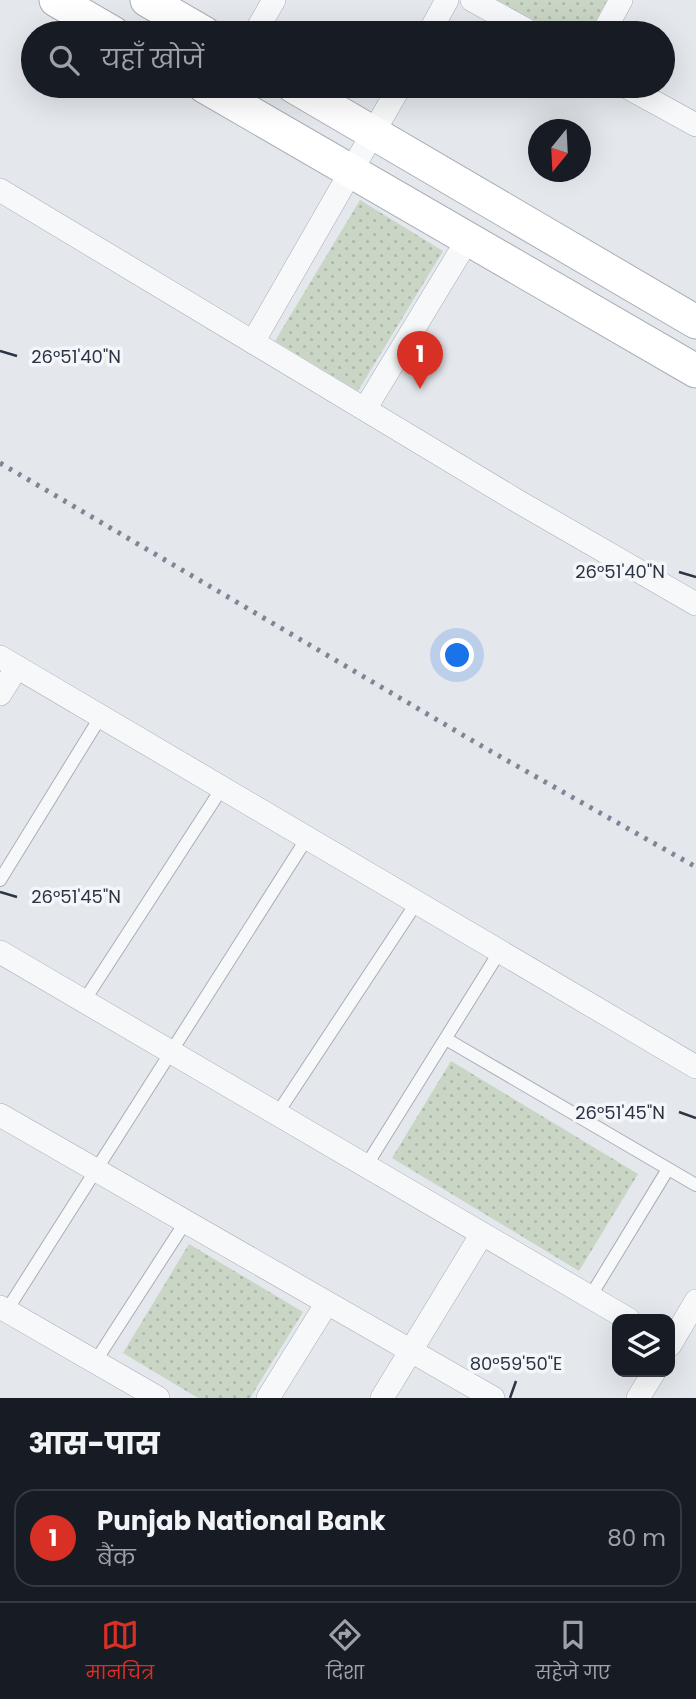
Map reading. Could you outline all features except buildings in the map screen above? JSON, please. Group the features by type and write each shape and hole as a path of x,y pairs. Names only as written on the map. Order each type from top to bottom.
{"street":[{"path":"56,0 92,21"},
{"path":"147,0 183,21"},
{"path":"262,21 274,0"},
{"path":"436,21 447,0"},
{"path":"472,0 510,21"},
{"path":"610,21 621,0"},
{"path":"225,98 696,371"},
{"path":"313,98 696,322"},
{"path":"253,342 394,98"},
{"path":"647,98 696,125"},
{"path":"0,190 696,604"},
{"path":"365,409 468,239"},
{"path":"0,694 9,662 696,1067"},
{"path":"0,952 619,1314"},
{"path":"2,1121 95,1169 493,1398"},
{"path":"382,1398 482,1234"},
{"path":"675,1336 696,1301"},
{"path":"268,1398 327,1303"},
{"path":"3,1308 158,1398"},
{"path":"638,1398 650,1377"}],"lane":[{"path":"0,880 102,716"},
{"path":"84,1001 222,788"},
{"path":"3,1308 307,838"},
{"path":"277,1114 417,902"},
{"path":"366,1166 500,951"},
{"path":"446,1039 696,1185"},
{"path":"590,1297 668,1169"},
{"path":"95,1362 186,1222"}],"green space":[{"path":"497,0 607,0 596,21 536,21"},
{"path":"360,200 443,251 358,391 275,341"},
{"path":"451,1061 638,1174 579,1271 392,1158"},
{"path":"189,1244 303,1312 250,1398 198,1398 123,1353"}],"railway":[{"path":"0,463 485,748 696,867"}],"place":[{"name":"Punjab National Bank","path":"420,389"}]}
